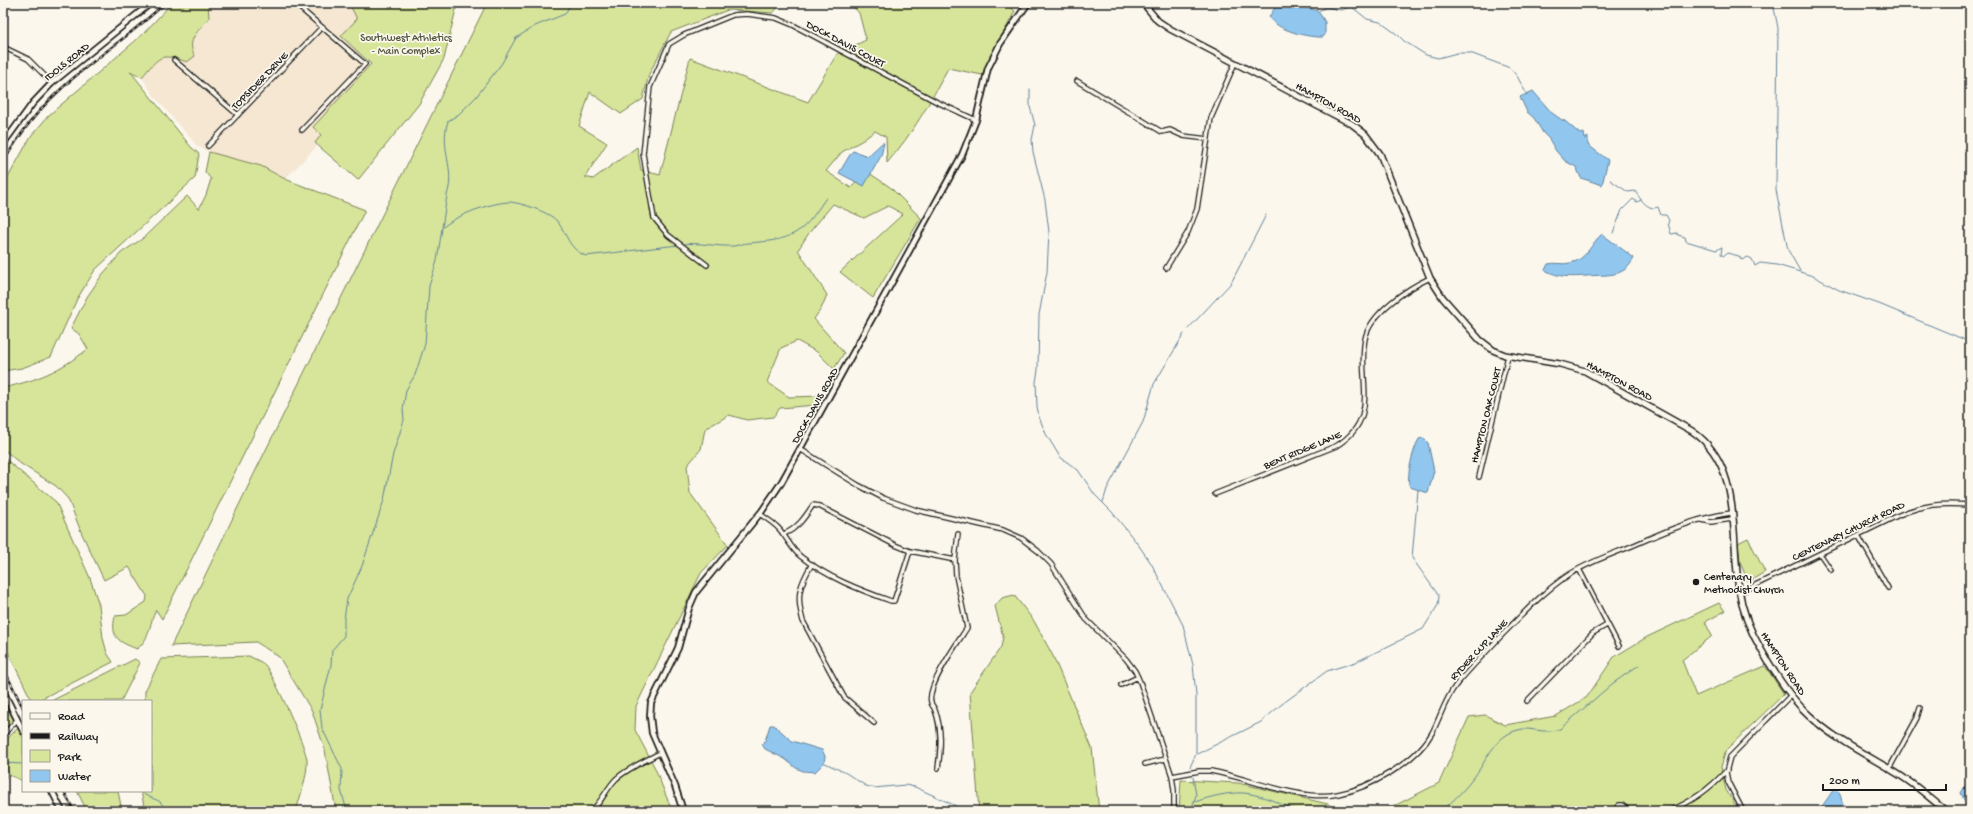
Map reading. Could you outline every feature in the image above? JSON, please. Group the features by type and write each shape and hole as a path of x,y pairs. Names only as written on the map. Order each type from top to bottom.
{"main road":[{"name":"HAMPTON ROAD","path":"1142,3 1154,17 1170,29 1352,124 1371,141 1380,154 1430,278 1444,298 1480,340 1493,350 1508,356 1560,364 1585,371 1696,433 1712,448 1724,468 1728,483 1740,593 1745,616 1753,635 1791,694 1822,727 1916,786 1946,811"}],"street":[{"name":"IDOLS ROAD","path":"3,144 33,103 52,82 151,3"},
{"path":"294,3 365,64 302,130"},
{"name":"DOCK DAVIS ROAD","path":"683,811 675,786 652,733 650,708 678,648 692,599 703,582 760,514 781,483 962,155 976,120 988,68 1000,44 1028,3"},
{"name":"DOCK DAVIS COURT","path":"707,265 668,235 654,218 643,154 650,87 669,44 684,35 733,15 748,14 776,18 793,25 937,102 976,120"},
{"name":"TOPSIDER DRIVE","path":"208,146 322,27"},
{"path":"3,47 28,59 52,82"},
{"path":"174,60 238,115"},
{"path":"1166,268 1188,232 1198,208 1211,118 1235,63"},
{"path":"1077,81 1162,132 1170,130 1183,136 1208,139"},
{"name":"BENT RIDGE LANE","path":"1215,494 1336,446 1349,439 1364,410 1365,343 1372,324 1391,303 1430,278"},
{"name":"HAMPTON OAK COURT","path":"1479,478 1508,356"},
{"path":"800,449 883,498 916,510 1003,530 1030,544 1051,564 1086,619 1126,659 1138,677 1172,776 1174,811"},
{"name":"CENTENARY CHURCH ROAD","path":"1740,593 1919,507 1938,504 1970,505"},
{"path":"784,534 792,530 801,522 813,505 819,506 889,542 910,551 955,560"},
{"name":"RYDER CUP LANE","path":"1172,776 1185,772 1211,770 1302,794 1317,796 1339,794 1363,787 1403,764 1417,753 1429,738 1454,688 1467,672 1523,613 1552,586 1579,569 1666,531 1710,516 1731,513"},
{"path":"760,514 778,527 784,534 789,546 812,564 847,584 891,601 894,601 910,551"},
{"name":"RYDER CUP LANE","path":"1701,520 1711,522 1732,519"},
{"path":"938,768 941,736 935,708 930,702 931,692 938,674 967,628 956,576 955,560 958,534"},
{"path":"1858,535 1888,588"},
{"path":"1820,554 1831,570"},
{"path":"812,564 803,579 800,590 800,608 803,621 844,697 874,723"},
{"path":"1579,569 1619,646"},
{"path":"1527,701 1593,633 1607,625"},
{"path":"1121,685 1138,677"},
{"path":"3,691 22,729"},
{"path":"1743,811 1728,782 1727,770 1730,756 1791,694"},
{"path":"1889,769 1917,718 1920,708"},
{"path":"3,735 18,720"},
{"path":"591,811 599,805 616,779 638,764 660,753"},
{"path":"1145,764 1165,759"},
{"path":"1669,811 1684,805 1703,793 1715,784 1727,770"},
{"path":"52,792 62,811"},
{"path":"1613,811 1619,805 1622,805 1629,811"}],"shaded area":[{"path":"208,3 349,3 357,19 341,36 371,64 313,127 321,135 315,143 318,145 285,179 261,166 209,152 198,147 154,96 142,77 157,59 170,56 187,62 195,56 190,49 190,43 209,18"}],"green space":[{"path":"172,3 208,3 209,18 192,40 192,50 195,56 187,62 171,57 161,58 152,65 142,77 130,71 191,147 199,154 195,178 95,270 77,299 51,357 22,368 3,371 3,188 5,183 31,136 49,115 142,35"},
{"name":"Southwest Athletics - Main Complex","path":"349,3 456,3 456,9 444,59 419,104 358,180 315,143 321,135 313,127 371,64 341,36 357,19"},
{"path":"487,3 782,3 773,13 728,10 671,32 649,74 643,99 621,114 590,92 579,126 607,143 585,177 593,179 637,147 641,170 660,175 690,58 808,102 837,54 866,40 859,13 850,3 1005,3 1015,11 982,75 948,68 920,117 905,140 887,163 886,137 875,131 842,152 826,171 851,188 866,171 890,187 921,218 873,298 840,272 903,214 888,206 864,218 833,204 809,233 798,250 827,295 821,309 814,319 844,353 834,369 817,352 797,341 781,348 767,382 789,397 822,396 817,405 780,408 773,417 747,420 729,415 705,429 701,449 687,466 690,493 728,545 701,573 636,706 635,730 655,768 672,811 336,811 325,750 312,711 279,657 256,642 171,646 254,474"},
{"path":"209,152 261,166 285,179 365,210 162,619 156,610 145,640 137,649 125,644 117,638 114,629 115,616 126,615 146,602 147,596 129,567 104,580 82,534 68,499 56,486 21,464 3,449 3,388 27,382 48,374 88,349 79,334 71,328 87,297 102,275 121,253 142,239 187,196 199,209 206,195 211,179 205,172"},
{"path":"3,457 56,502 90,578 99,605 103,638 107,653 113,662 39,700 32,700 3,642"},
{"path":"1748,538 1765,572 1748,582 1740,562 1738,543"},
{"path":"1014,595 1034,621 1053,656 1092,748 1099,811 979,811 970,692 1001,647 1003,637 995,606 1002,598"},
{"path":"1719,603 1725,611 1705,622 1712,636 1682,660 1696,696 1765,666 1784,694 1726,750 1721,767 1726,790 1739,811 1379,811 1398,804 1439,783 1469,717 1485,715 1505,725 1556,716 1587,697 1614,657 1647,637"},
{"path":"249,656 265,665 289,711 307,760 303,786 296,811 145,811 141,792 152,792 152,700 145,700 145,691 161,659"},
{"path":"135,659 140,663 122,700 53,700"},
{"path":"3,701 14,720 3,731"},
{"path":"18,728 22,736 22,781 9,775 5,759 7,739"},
{"path":"1181,780 1238,783 1328,804 1339,811 1179,811"},
{"path":"78,792 118,792 122,811 87,811"}],"water":[{"path":"1278,3 1318,11 1325,22 1325,35 1323,37 1317,37 1302,35 1278,26 1269,17"},
{"path":"1533,91 1552,113 1565,121 1580,134 1584,133 1585,139 1588,137 1588,145 1608,160 1602,185 1581,178 1576,167 1565,161 1556,151 1534,118 1527,112 1520,97"},
{"path":"882,143 884,143 881,156 864,186 839,173 853,151 868,156"},
{"path":"1602,234 1634,258 1630,265 1625,269 1614,274 1570,277 1560,276 1545,270 1548,264 1567,264 1581,258"},
{"path":"1423,438 1428,443 1434,471 1428,493 1410,487 1409,483 1409,470 1413,455 1419,439"},
{"path":"770,725 774,725 792,741 822,750 825,756 824,763 815,772 803,771 796,768 785,759 765,749 762,744 765,741"},
{"path":"1970,778 1970,806 1965,802 1961,793"},
{"path":"1834,789 1839,792 1846,811 1821,811 1823,805"}],"waterway":[{"path":"347,811 341,790 342,769 322,728 320,710 331,665 332,650 344,636 344,619 347,599 362,566 384,500 393,454 404,420 403,409 406,390 415,375 425,344 429,286 437,261 449,186 450,176 445,141 448,121 459,114 476,97 502,63 516,38 535,26 565,14 571,3"},
{"path":"1347,3 1367,19 1380,22 1404,41 1426,55 1438,58 1457,53 1470,53 1510,68 1517,76 1527,95"},
{"path":"1773,3 1778,28 1776,190 1788,250 1800,271"},
{"path":"1317,12 1326,7 1341,10 1350,7"},
{"path":"1030,89 1030,107 1035,125 1032,140 1033,152 1045,200 1049,232 1047,272 1039,315 1038,370 1036,382 1039,417 1046,434 1060,457 1078,470 1095,495 1112,512 1151,563 1183,625 1193,665 1196,695 1196,754 1190,767"},
{"path":"1610,180 1628,192 1635,191 1642,201 1648,206 1654,208 1658,207 1661,215 1666,215 1669,220 1668,223 1671,234 1677,233 1678,235 1685,237 1686,241 1716,250 1722,247 1721,254 1723,256 1727,253 1739,256 1742,260 1748,257 1752,259 1755,266 1760,263 1777,265 1813,276 1839,290 1879,304 1970,342"},
{"path":"682,244 734,246 783,238 795,233 805,226 826,198"},
{"path":"1613,233 1622,210 1633,199 1637,202 1641,200"},
{"path":"443,227 474,210 501,203 513,202 534,208 552,217 560,225 571,245 586,256 678,245"},
{"path":"1188,329 1231,283 1266,215"},
{"path":"1103,502 1107,489 1143,422 1154,384 1184,334"},
{"path":"1197,754 1261,722 1282,704 1327,671 1356,662 1423,629 1438,605 1439,596 1412,558 1418,490"},
{"path":"1441,811 1467,786 1493,748 1503,737 1523,729 1542,731 1554,731 1560,729 1612,684 1639,665"},
{"path":"4,763 22,764"},
{"path":"825,763 846,773 866,786 874,788 905,785 915,787 954,805 963,811"},
{"path":"1191,811 1196,795 1193,777"},
{"path":"143,792 145,795 159,801 169,811"},
{"path":"1195,802 1219,795 1244,793 1265,798 1298,811"}],"railway":[{"path":"3,163 28,125 51,99 85,68 139,26 165,3"},
{"path":"3,667 22,706"},
{"path":"64,792 74,811"}],"place":[{"name":"Centenary Methodist Church","path":"1696,582"}]}
